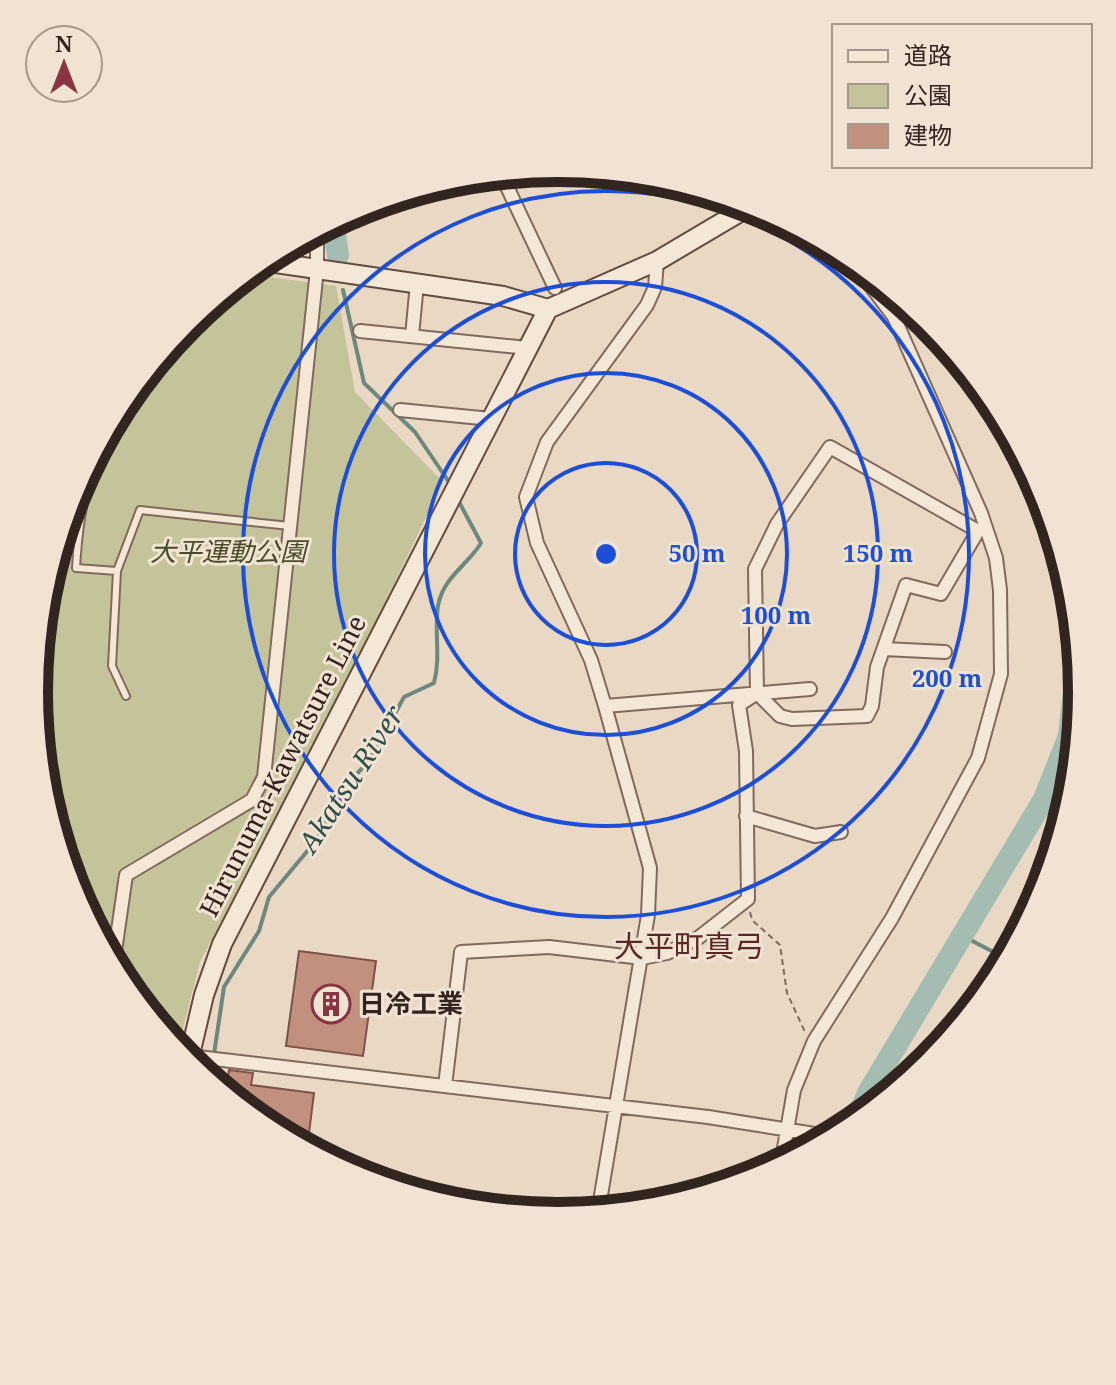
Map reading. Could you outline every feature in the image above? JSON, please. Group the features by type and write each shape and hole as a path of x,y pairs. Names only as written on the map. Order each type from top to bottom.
{"main road":[{"path":"491,419 548,309 657,261 735,215"},
{"path":"282,264 503,296 548,309"},
{"name":"Hirunuma-Kawatsure Line","path":"191,1047 204,995 222,944 491,419"}],"street":[{"path":"507,186 555,288"},
{"path":"116,946 126,875 252,800 264,777 317,269 317,243"},
{"path":"600,1200 642,958 651,887 650,868 591,660 537,543 526,497 547,442 647,305 655,287 657,261"},
{"path":"412,336 417,283"},
{"path":"783,1150 794,1090 812,1045 892,918 978,758 998,691 1001,615 996,558 981,513 894,317 879,297"},
{"path":"360,331 528,348"},
{"path":"400,410 491,419"},
{"path":"830,447 978,531 941,594 906,585 884,649 867,716 792,719 780,716 757,693 755,569 792,500 830,447"},
{"path":"884,649 945,652"},
{"path":"605,706 810,689"},
{"path":"445,1086 461,952 549,947 642,958 667,953 698,938 748,899 746,751 739,705 757,693"},
{"path":"746,816 815,836 841,832"},
{"path":"206,1061 445,1086 814,1134"}],"lane":[{"path":"83,508 76,568 117,571"},
{"path":"126,696 112,666 117,571 140,510 290,526"}],"path":[{"path":"748,899 752,920 780,945 787,993 812,1045"}],"green space":[{"name":"大平運動公園","path":"264,276 336,286 355,392 443,482 346,684 200,962 181,1036 134,976 87,888 65,824 52,759 49,659 58,593 75,529 101,467 134,409 175,356 222,309"}],"building":[{"name":"日冷工業","path":"299,951 376,961 363,1056 286,1046"},
{"path":"229,1070 253,1073 251,1085 314,1093 308,1137 275,1117 227,1080"}],"waterway":[{"name":"Akatsu River","path":"335,234 338,255"},
{"name":"Akatsu River","path":"343,290 364,383 415,432 451,485"},
{"name":"Akatsu River","path":"212,1067 224,987 259,931 269,897 314,843 349,782 369,761 404,697 434,683 441,596 450,579 481,543 458,500"},
{"path":"865,1099 1044,799 1065,746"},
{"path":"961,935 996,954"}],"place":[{"name":"日冷工業","path":"331,1004"}],"district":[{"name":"大平町真弓","path":"689,947"}]}
